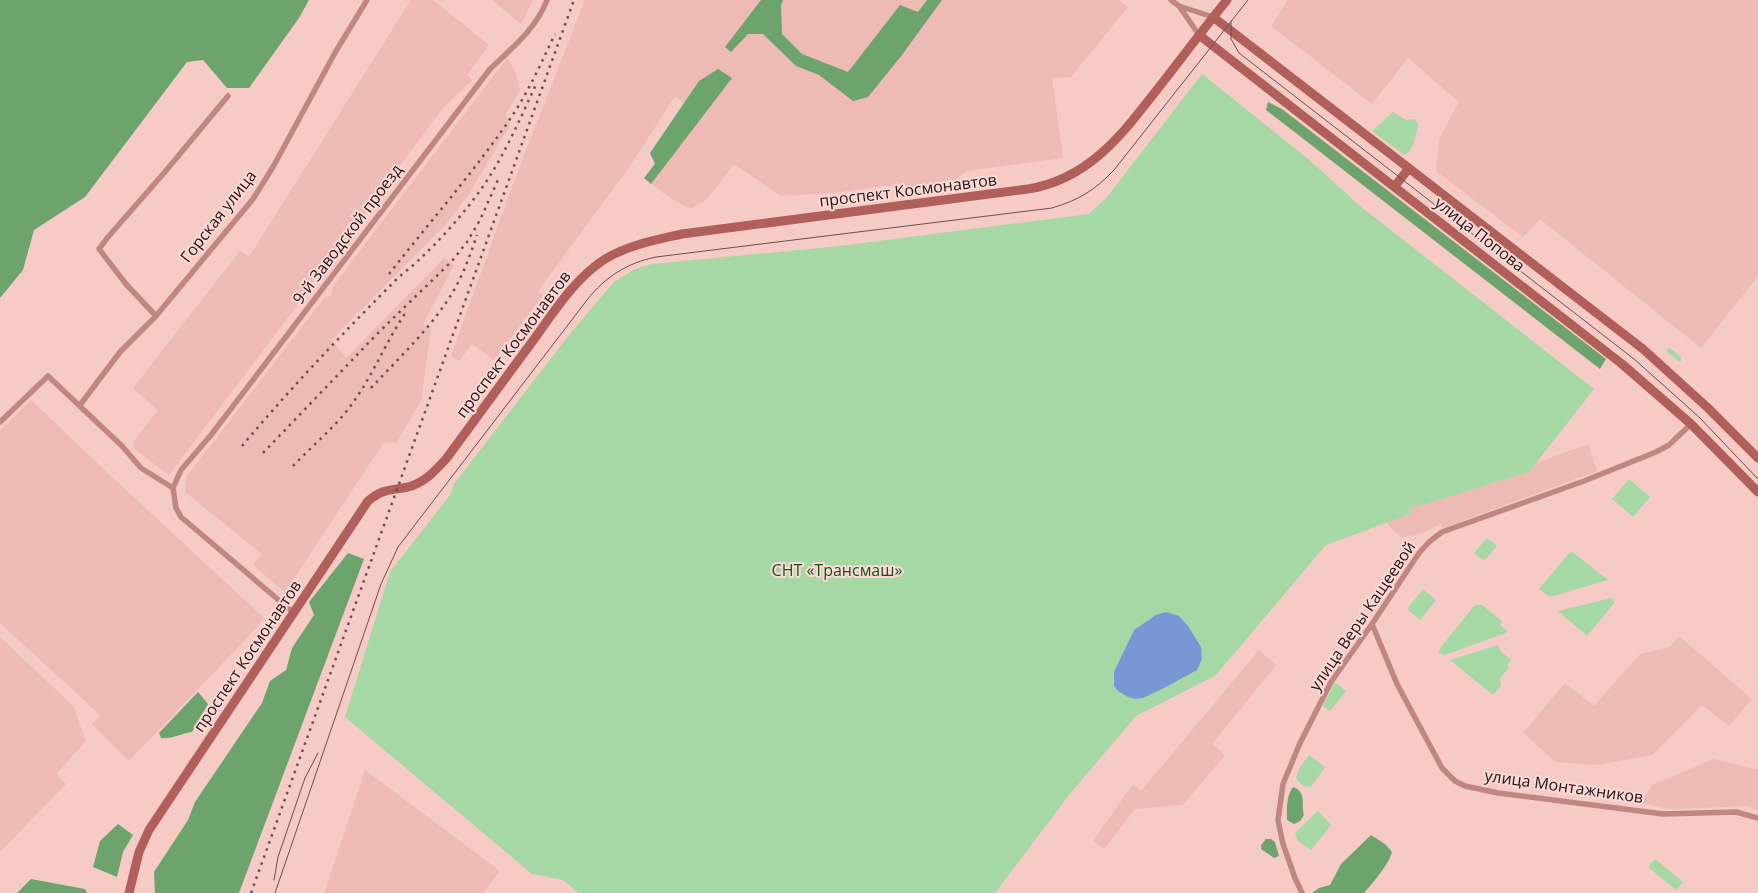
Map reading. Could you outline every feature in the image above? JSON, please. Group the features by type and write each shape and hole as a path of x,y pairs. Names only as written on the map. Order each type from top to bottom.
{"main road":[{"name":"проспект Космонавтов","path":"129,893 139,852 149,830 368,501 376,494 387,489 409,487 430,476 446,459 567,294 581,279 607,258 640,244 682,234 976,196 1053,184 1082,168 1119,137 1227,0"},
{"name":"улица Попова","path":"1214,17 1642,349 1708,408 1758,458"},
{"name":"улица Попова","path":"1199,35 1622,364 1691,424 1758,492"},
{"path":"1395,186 1409,168"}],"street":[{"name":"Горская улица","path":"80,405 120,352 156,316 253,199 273,167 336,51 367,0"},
{"name":"9-й Заводской проезд","path":"173,488 181,470 211,435 490,70 530,32 542,13 547,0"},
{"name":"улица Попова","path":"1171,0 1179,6 1199,35"},
{"name":"улица Попова","path":"1179,6 1214,17"},
{"path":"156,316 126,284 99,249 228,96"},
{"path":"0,422 48,376 122,446 141,468 173,488 176,508 181,517 294,613"},
{"name":"улица Веры Кащеевой","path":"1302,893 1285,850 1278,820 1283,784 1300,743 1331,682 1419,553 1442,532 1584,481 1656,452 1669,445 1691,424"},
{"name":"улица Монтажников","path":"1372,624 1397,684 1442,768 1460,783 1498,793 1663,814 1736,812 1758,818"}],"shaded area":[{"path":"411,0 433,0 489,45 467,75 472,80 443,108 169,475 133,448 134,441 158,410 133,388 240,251 249,257"},
{"path":"492,0 533,0 521,24"},
{"path":"585,0 1118,0 1128,7 1071,77 1052,78 1063,158 973,170 965,172 956,180 915,186 884,186 841,192 781,196 734,164 707,199 690,209 667,196 644,178 693,110 675,96 630,166 538,291 543,295 494,360 472,344 459,361 451,356 513,184"},
{"path":"1288,0 1758,0 1758,276 1701,348 1540,219 1523,237 1436,171 1439,139 1459,102 1408,58 1372,104 1271,26"},
{"path":"507,58 516,73 520,90 506,114 510,125 469,194 446,224 331,340 346,358 444,258 454,265 423,324 431,329 421,401 396,443 384,442 285,592 253,565 262,554 185,492 187,476 325,297 331,295 334,285"},
{"path":"31,400 264,618 129,761 92,724 100,715 0,623 0,431"},
{"path":"1588,444 1597,471 1443,528 1441,524 1417,535 1401,537 1389,526 1388,522 1410,514 1409,509 1529,472 1536,463"},
{"path":"1679,636 1752,699 1729,726 1702,705 1652,755 1597,765 1556,762 1523,733 1565,683 1594,706 1640,654 1670,647"},
{"path":"0,637 73,706 86,741 56,774 66,784 0,852"},
{"path":"1259,650 1276,665 1212,744 1225,755 1183,805 1135,809 1104,849 1093,841 1133,784 1141,791"},
{"path":"1714,759 1758,770 1758,810 1747,806 1670,809 1641,803 1652,785"},
{"path":"365,770 500,871 483,893 324,893"}],"green space":[{"path":"0,0 309,0 299,18 249,88 227,88 203,60 187,62 85,197 34,230 23,270 0,298"},
{"path":"761,0 783,0 781,5 782,34 802,54 848,72 900,5 918,12 927,0 942,0 902,55 868,97 853,101 819,75 796,66 763,34 748,34 731,52 725,47"},
{"path":"718,69 732,78 651,184 644,178 655,164 650,153 699,81"},
{"name":"СНТ «Трансмаш»","path":"1202,74 1307,158 1360,206 1594,389 1529,472 1409,509 1410,514 1326,545 1215,676 1136,716 1069,795 995,893 579,893 563,880 532,874 345,717 390,572 450,495 454,484 573,330 614,282 635,269 652,264 840,246 1089,214 1107,197"},
{"path":"1268,102 1282,109 1606,359 1600,369 1266,110"},
{"path":"1393,112 1406,120 1415,119 1419,126 1412,147 1404,155 1372,131"},
{"path":"1670,348 1681,357 1681,362 1667,352 1667,349"},
{"path":"1629,479 1650,497 1633,517 1612,499"},
{"path":"1487,538 1497,546 1484,561 1474,553"},
{"path":"1571,551 1608,580 1550,597 1539,589"},
{"path":"348,553 364,559 239,893 155,893 154,872 188,820 195,802 262,703 270,681 286,670 292,648 314,615 309,602"},
{"path":"1423,589 1436,600 1420,620 1407,609"},
{"path":"1611,598 1615,602 1587,636 1558,611"},
{"path":"1475,605 1482,605 1502,621 1500,625 1508,632 1445,655 1439,653 1440,648"},
{"path":"1498,645 1501,652 1512,660 1507,665 1509,668 1500,678 1501,686 1493,695 1450,660"},
{"path":"1335,682 1346,691 1330,711 1323,706"},
{"path":"198,692 208,704 192,732 161,738 159,733"},
{"path":"1309,755 1325,767 1311,787 1302,785 1296,778 1300,767"},
{"path":"1293,787 1302,795 1304,815 1300,821 1294,824 1287,820 1288,798"},
{"path":"1318,811 1331,825 1311,850 1298,841 1295,833"},
{"path":"118,824 133,835 123,852 117,877 93,867 100,841"},
{"path":"1371,835 1385,844 1392,852 1384,868 1364,893 1312,893 1319,888 1330,885 1341,864"},
{"path":"1266,839 1271,839 1275,842 1279,856 1274,858 1261,849 1261,845"},
{"path":"1655,859 1683,882 1676,890 1648,867"},
{"path":"31,879 85,889 87,893 17,893"}],"water":[{"path":"1166,612 1179,616 1188,626 1201,647 1202,659 1197,670 1166,687 1143,698 1135,699 1128,697 1114,686 1114,672 1134,630 1156,615"}],"tram line":[{"path":"275,893 381,584 398,547 601,284 626,267 656,257 1052,208 1070,202 1093,189 1114,170 1248,0"},
{"path":"1231,21 1231,39 1239,53 1634,359 1699,417 1758,479"},
{"path":"274,880 278,857 305,778 318,753"}],"railway":[{"path":"251,893 574,0"},
{"path":"389,274 466,178 517,109 555,34"},
{"path":"242,446 333,344 447,232 490,176 515,130 537,82"},
{"path":"263,453 378,333 452,261 467,242 480,220 498,180"},
{"path":"371,388 443,308 466,265 477,235"},
{"path":"293,466 329,431 349,408 365,385 406,312"}]}
